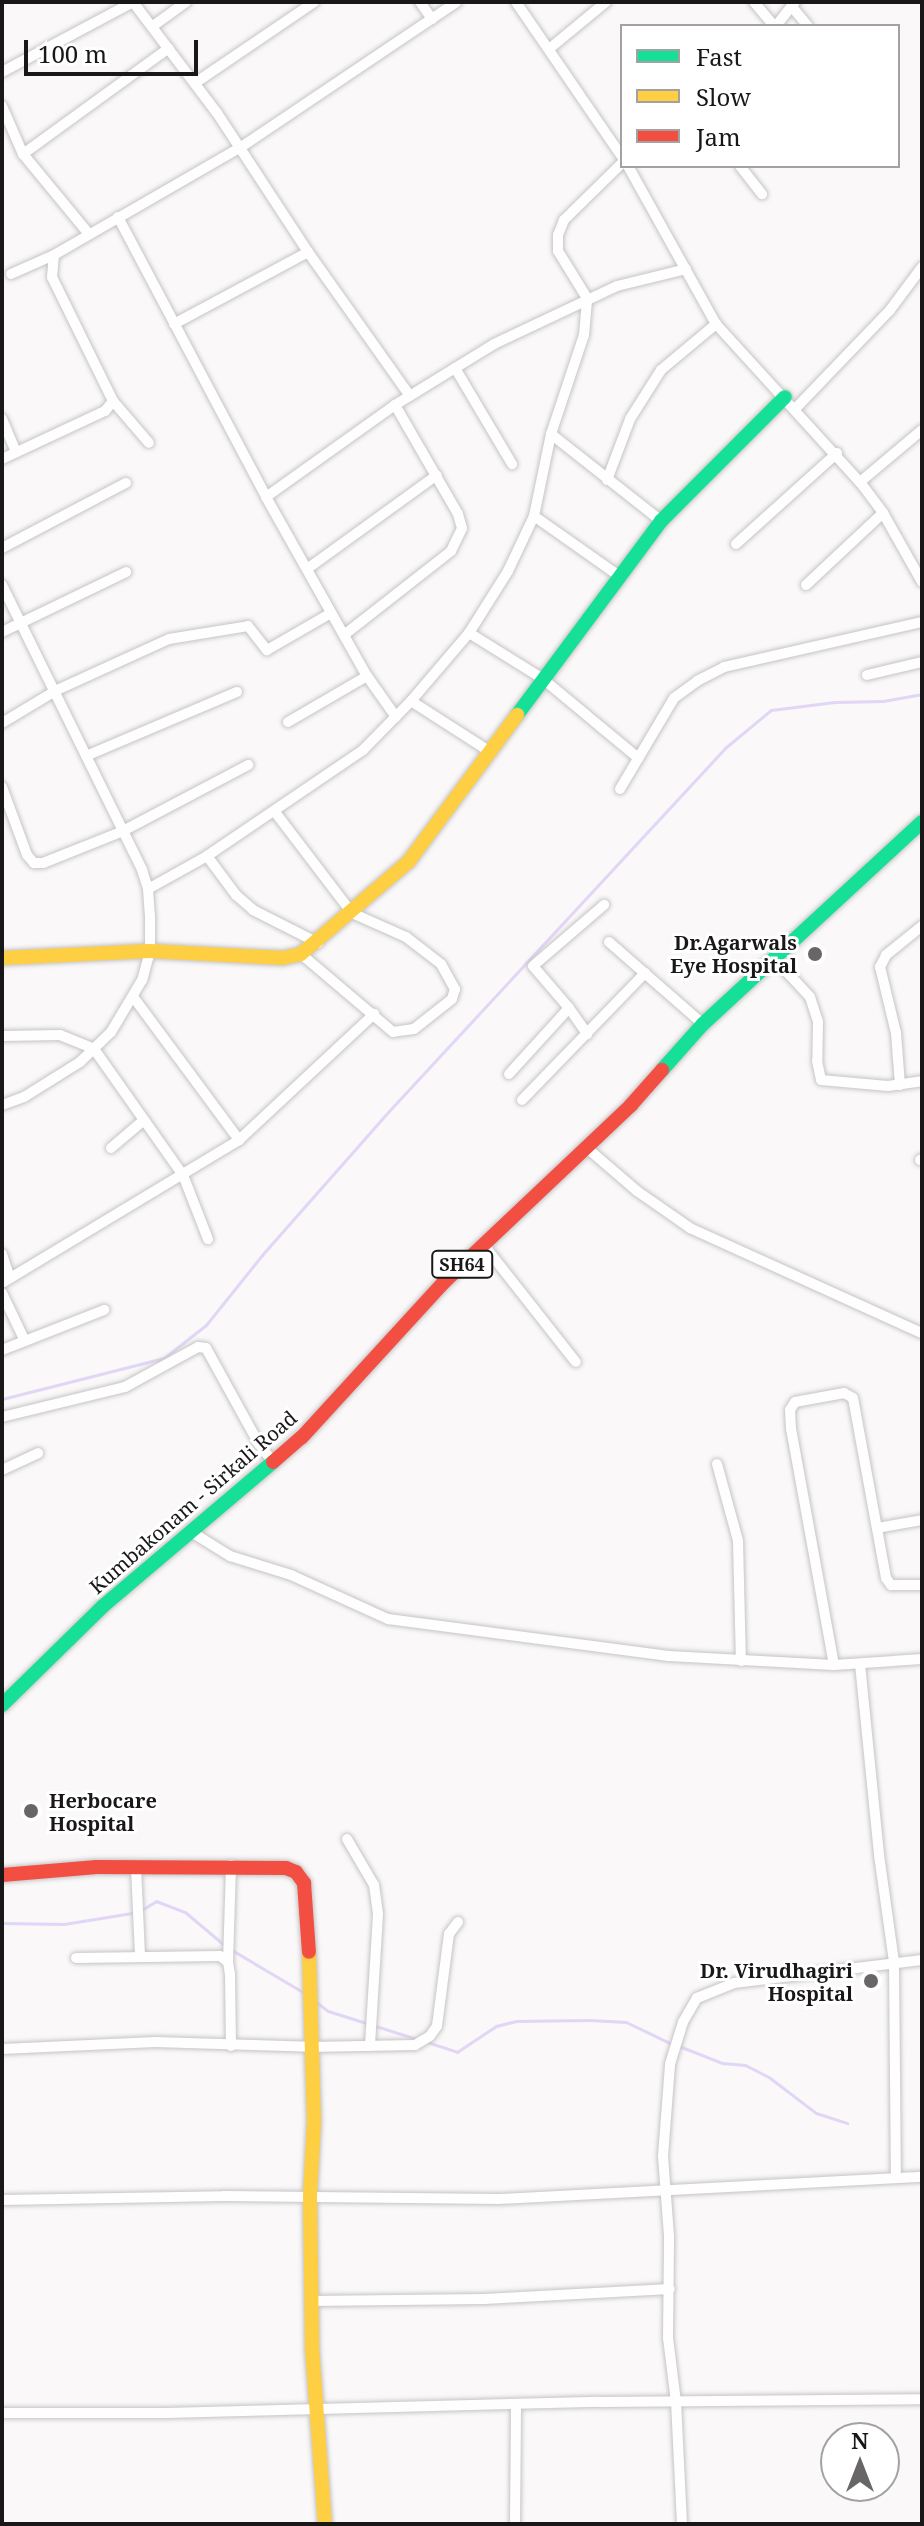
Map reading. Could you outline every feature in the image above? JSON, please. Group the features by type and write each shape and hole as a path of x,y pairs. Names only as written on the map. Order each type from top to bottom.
{"street":[{"path":"2,72 133,2 241,147 308,252 410,396"},
{"path":"153,26 186,2"},
{"path":"195,83 314,2"},
{"path":"420,2 432,19"},
{"path":"11,274 54,255 241,147 457,2"},
{"path":"516,2 620,157"},
{"path":"549,49 606,2"},
{"path":"754,2 773,24"},
{"path":"777,24 793,4 807,24"},
{"path":"23,154 169,48"},
{"path":"2,106 23,154 89,234"},
{"path":"148,889 207,856 363,750 411,701 469,633 508,571 534,516 551,434 584,335 587,298 558,251 558,235 564,220 620,162"},
{"path":"633,168 716,324 837,453 883,513 922,582"},
{"path":"742,168 762,194"},
{"path":"118,217 266,497 367,676 396,717"},
{"path":"174,324 308,252"},
{"path":"54,255 52,277 113,401 149,443"},
{"path":"2,958 150,951 283,958 301,954 318,943 409,861 661,521 890,310 922,267"},
{"path":"266,497 395,405 455,368 587,298 617,286 686,269"},
{"path":"607,480 630,419 661,370 716,324"},
{"path":"455,368 512,464"},
{"path":"2,459 105,411 113,401"},
{"path":"344,635 451,551 462,528 437,475 395,405"},
{"path":"2,419 16,452"},
{"path":"860,482 922,430"},
{"path":"551,434 661,521"},
{"path":"736,544 837,453"},
{"path":"307,569 437,475"},
{"path":"2,548 126,483"},
{"path":"806,585 883,513"},
{"path":"534,516 619,576"},
{"path":"911,561 922,556"},
{"path":"2,632 126,572"},
{"path":"2,585 57,690 148,889 150,951 134,998 111,1032 80,1062 24,1097 2,1105"},
{"path":"2,723 57,690 169,639 248,626 267,650 331,613"},
{"path":"620,789 674,698 724,667 922,622"},
{"path":"469,633 543,679 638,758"},
{"path":"867,675 922,662"},
{"path":"288,722 367,676"},
{"path":"86,756 237,692"},
{"path":"411,701 489,751"},
{"path":"2,787 27,855 34,863 43,863 121,832 248,765"},
{"path":"275,812 352,913 406,937 441,964 455,989 452,999 414,1029 404,1033 393,1032 301,954"},
{"name":"Kumbakonam - Sirkali Road","path":"2,1705 102,1607 274,1463 483,1244 631,1105 703,1024 922,822"},
{"path":"207,856 236,895 253,910 318,943"},
{"path":"587,1034 533,966 604,905"},
{"path":"900,1085 896,1033 880,967 886,955 922,926"},
{"path":"609,942 703,1024"},
{"path":"773,957 810,997 818,1022 817,1061 821,1080 900,1085 922,1081"},
{"path":"522,1100 645,973"},
{"path":"134,998 239,1140"},
{"path":"509,1074 569,1008"},
{"path":"2,1254 6,1279 80,1239 239,1140 374,1014"},
{"path":"2,1036 60,1035 94,1049 121,1083 183,1175 208,1239"},
{"path":"111,1148 144,1120"},
{"path":"587,1148 637,1191 690,1228 922,1333"},
{"path":"483,1244 576,1362"},
{"path":"2,1293 25,1341"},
{"path":"2,1350 104,1310"},
{"path":"2,1417 125,1387 185,1353 198,1347 206,1348 259,1444 274,1463"},
{"path":"834,1665 791,1429 790,1410 795,1402 844,1393 853,1398 886,1578 891,1585 922,1585"},
{"path":"2,1470 38,1453"},
{"path":"717,1464 738,1541 741,1661"},
{"path":"877,1528 922,1520"},
{"path":"193,1533 230,1556 291,1575 388,1619 669,1656 834,1665 922,1659"},
{"path":"860,1664 879,1855 894,1962 896,2177"},
{"path":"347,1839 374,1885 378,1914 370,2046"},
{"path":"231,1865 228,1962 231,2046"},
{"path":"2,1875 44,1870 231,1865 286,1868 296,1872 304,1883 314,2122 310,2197 311,2301 325,2524"},
{"path":"136,1867 140,1955"},
{"path":"2,2049 155,2042 310,2047 415,2045 430,2036 437,2026 449,1934 458,1922"},
{"path":"76,1958 220,1956 228,1962"},
{"path":"682,2524 676,2402 668,2338 670,2289 663,2156 670,2064 683,2022 697,1998 734,1983 922,1960"},
{"path":"2,2200 499,2199 666,2193 922,2177"},
{"path":"311,2301 484,2299 670,2289"},
{"path":"2,2413 167,2413 516,2404 922,2399"},
{"path":"515,2524 516,2404"}],"waterway":[{"path":"2,1399 164,1358 206,1325 262,1255 389,1111 725,748 771,710 835,702 883,701 922,694"},
{"path":"2,1923 64,1924 138,1912 156,1901 185,1912 224,1945"},
{"path":"230,1949 306,1994"},
{"path":"315,2001 328,2011 420,2040"},
{"path":"427,2042 457,2052 496,2026 516,2021 590,2020 626,2022 672,2044"},
{"path":"679,2046 722,2063 745,2065 770,2078 816,2113 847,2123"}],"traffic: fast":[{"path":"517,715 661,521 785,397"},
{"path":"662,1070 703,1024 922,822"},
{"path":"2,1705 102,1607 273,1462"}],"traffic: slow":[{"path":"2,958 150,951 283,958 301,954 409,861 517,715"},
{"path":"309,1952 314,2122 310,2197 312,2348 325,2524"}],"traffic: jam":[{"path":"273,1462 302,1437 443,1283 631,1105 662,1070"},
{"path":"2,1875 97,1867 286,1868 296,1872 304,1883 309,1952"}],"place":[{"name":"Dr.Agarwals Eye Hospital","path":"815,954"},
{"name":"Herbocare Hospital","path":"31,1811"},
{"name":"Dr. Virudhagiri Hospital","path":"871,1981"}]}
